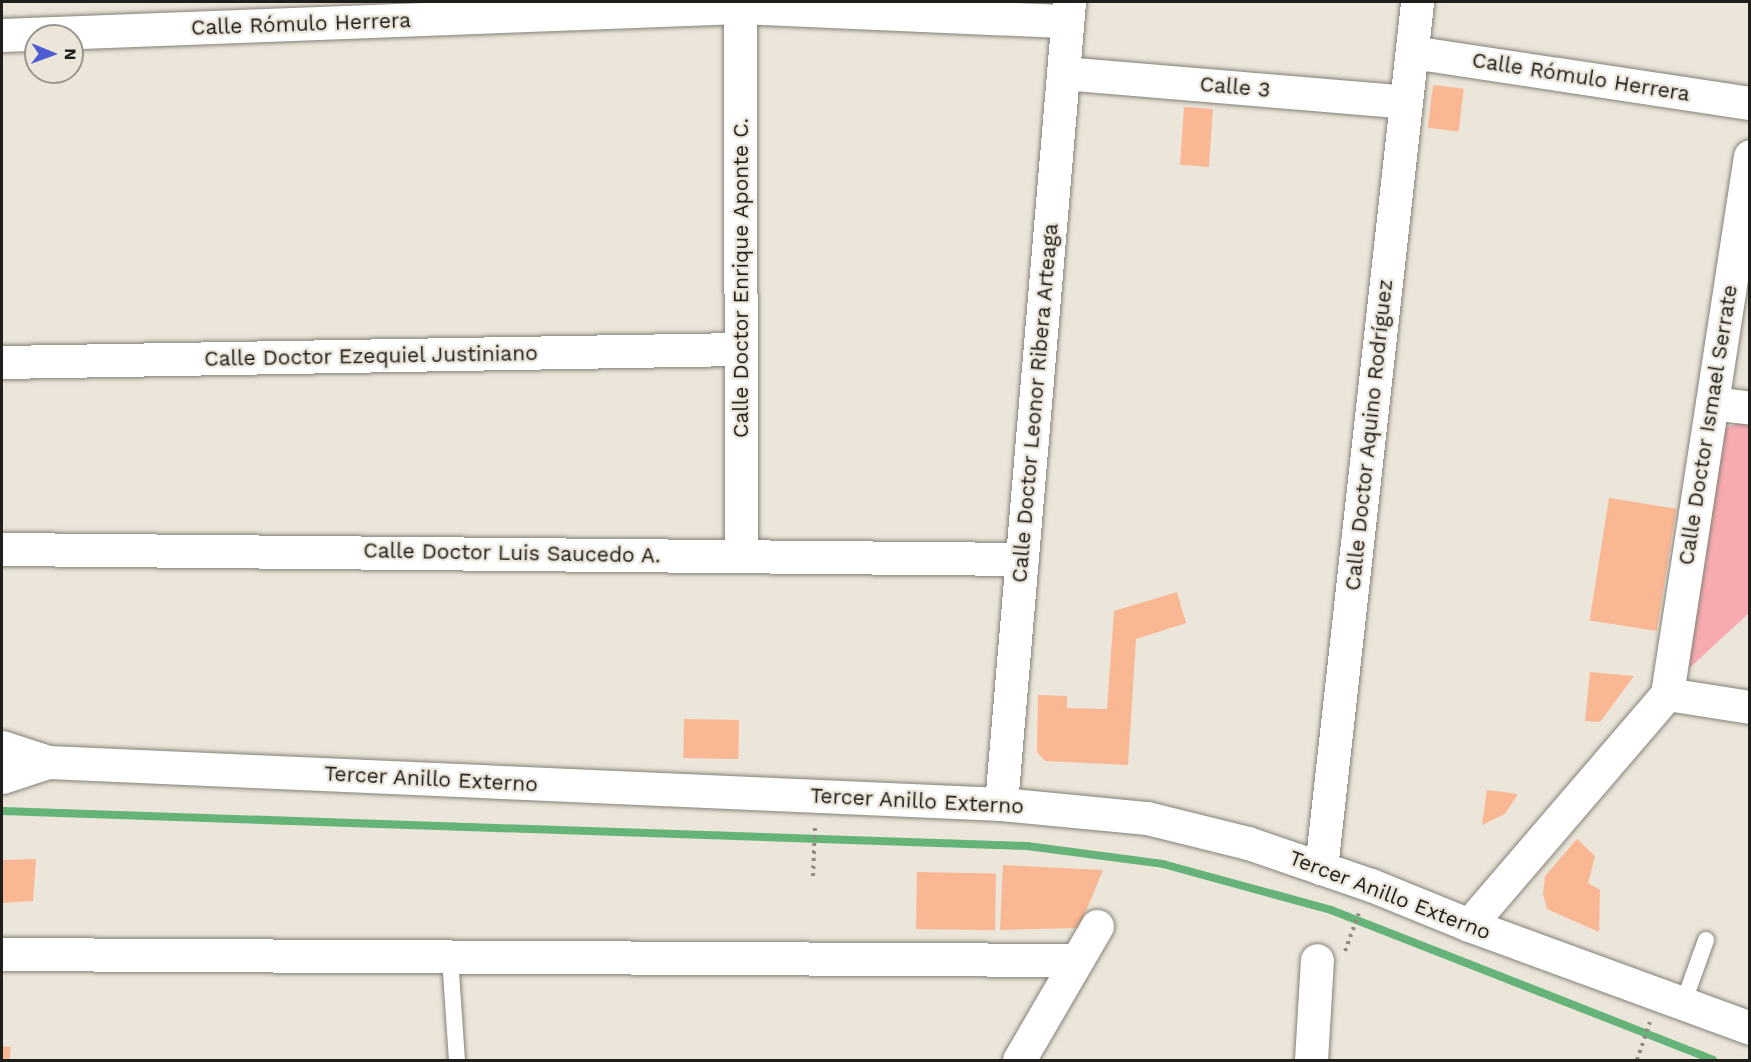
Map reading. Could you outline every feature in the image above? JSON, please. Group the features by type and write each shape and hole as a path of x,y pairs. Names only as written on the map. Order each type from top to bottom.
{"street":[{"name":"Calle Doctor Aquino Rodríguez","path":"1321,868 1417,2"},
{"name":"Calle Rómulo Herrera","path":"2,35 740,4 1068,11"},
{"name":"Calle Doctor Enrique Aponte C.","path":"740,4 741,555"},
{"name":"Calle Doctor Leonor Ribera Arteaga","path":"1001,804 1068,11"},
{"name":"Calle Rómulo Herrera","path":"1412,52 1749,103"},
{"name":"Calle 3","path":"1063,73 1406,102"},
{"name":"Calle Doctor Ismael Serrate","path":"1667,694 1749,156"},
{"name":"Calle Doctor Ezequiel Justiniano","path":"2,362 741,349"},
{"path":"1712,403 1749,408"},
{"name":"Calle Doctor Luis Saucedo A.","path":"2,549 1022,559"},
{"path":"1469,925 1667,694 1749,707"},
{"name":"Tercer Anillo Externo","path":"2,747 48,762 1001,804 1147,818 1248,843 1321,868 1749,1028"},
{"name":"Tercer Anillo Externo","path":"2,777 48,762"},
{"path":"1018,1060 1097,926"},
{"path":"2,954 1077,960"},
{"path":"1311,1060 1317,960"}],"lane":[{"path":"1683,1004 1706,940"},
{"path":"450,958 457,1060"}],"path":[{"path":"813,876 815,819"},
{"path":"1351,940 1361,905"},
{"path":"1637,1060 1652,1017"}],"shaded area":[{"path":"1742,422 1749,423 1749,613 1683,674 1717,435 1726,428"}],"building":[{"path":"1433,85 1464,89 1459,131 1428,128"},
{"path":"1184,107 1213,109 1209,167 1180,165"},
{"path":"1609,498 1676,509 1657,631 1590,620"},
{"path":"1177,592 1186,623 1136,639 1128,765 1045,761 1037,752 1038,695 1067,696 1067,708 1107,709 1114,611"},
{"path":"1590,672 1634,676 1600,722 1585,721"},
{"path":"684,719 739,720 738,759 683,758"},
{"path":"1487,790 1518,794 1505,814 1482,825"},
{"path":"1577,839 1595,856 1588,883 1600,890 1599,932 1547,909 1543,894 1545,876"},
{"path":"36,859 33,901 2,903 2,860"},
{"path":"1003,865 1103,870 1079,928 1000,930"},
{"path":"917,872 996,873 995,930 916,929"},
{"path":"2,1046 11,1047 10,1060 2,1060"}],"waterway":[{"path":"2,811 1027,846 1163,864 1331,910 1713,1060"}]}
